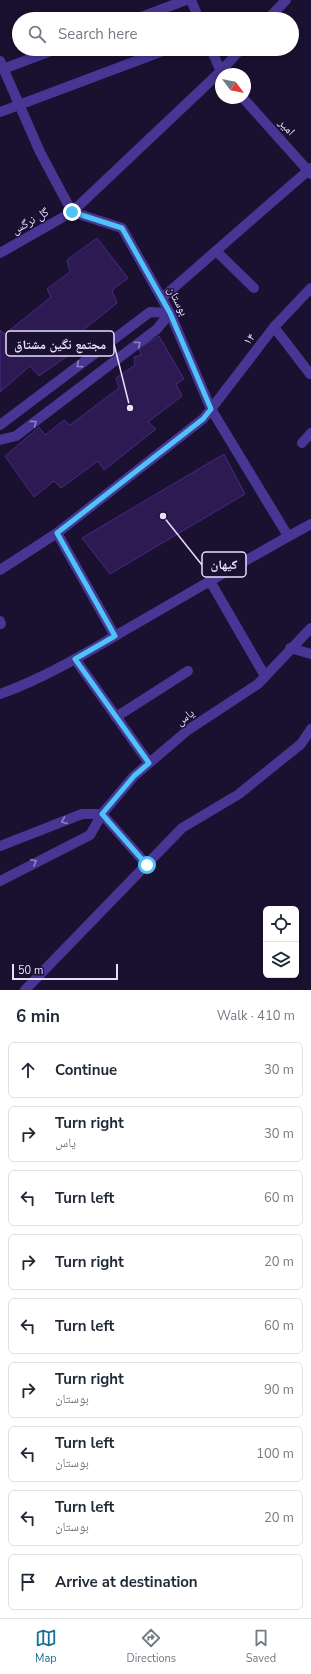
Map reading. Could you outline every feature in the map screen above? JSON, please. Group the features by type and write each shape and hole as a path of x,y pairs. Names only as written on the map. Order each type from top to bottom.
{"street":[{"path":"154,12 186,0"},
{"path":"191,0 196,12"},
{"path":"275,12 286,0"},
{"path":"32,56 2,65 40,152 72,212"},
{"path":"0,112 150,56"},
{"path":"214,56 219,68"},
{"name":"گل نرگس","path":"225,68 235,56"},
{"name":"گل نرگس","path":"0,253 72,212 215,79"},
{"name":"امیر","path":"249,104 310,171"},
{"path":"162,298 310,171"},
{"name":"بوستان","path":"72,212 122,228 170,313 211,409 288,536"},
{"path":"216,251 254,288"},
{"name":"۱۴","path":"211,409 274,327 311,288"},
{"path":"0,425 150,312 170,313"},
{"path":"0,440 16,436 157,329 170,313"},
{"path":"274,327 310,374"},
{"path":"0,570 57,533 203,419 211,409"},
{"path":"302,443 311,434"},
{"path":"0,694 27,684 75,659 311,524"},
{"path":"57,533 115,636"},
{"path":"210,581 265,676"},
{"name":"یاس","path":"0,881 90,835 102,814 134,776 188,730 258,684 290,648 311,628"},
{"path":"290,648 311,654"},
{"path":"75,659 149,763"},
{"path":"116,717 188,671"},
{"path":"28,989 182,828 239,794 300,744 311,729"},
{"path":"0,846 82,814 102,814 147,865"}],"building":[{"path":"97,238 128,278 112,290 117,303 82,331 89,341 39,376 30,366 0,392 0,330 5,334 51,297 47,289 70,272 67,260"},
{"path":"159,336 184,379 176,384 182,396 148,422 156,429 104,470 98,461 61,488 54,481 34,497 5,456 39,427 45,435 64,420 70,425 119,388 116,378 135,365 134,357 141,355 139,348"},
{"path":"224,454 245,494 110,574 82,538"}],"place":[{"name":"مجتمع نگین مشتاق","path":"130,408"},
{"name":"کیهان","path":"163,516"}],"route":[{"path":"72,212 122,228 170,313 211,409 203,419 57,533 115,636 75,659 149,763 134,776 102,814 147,865"}]}
